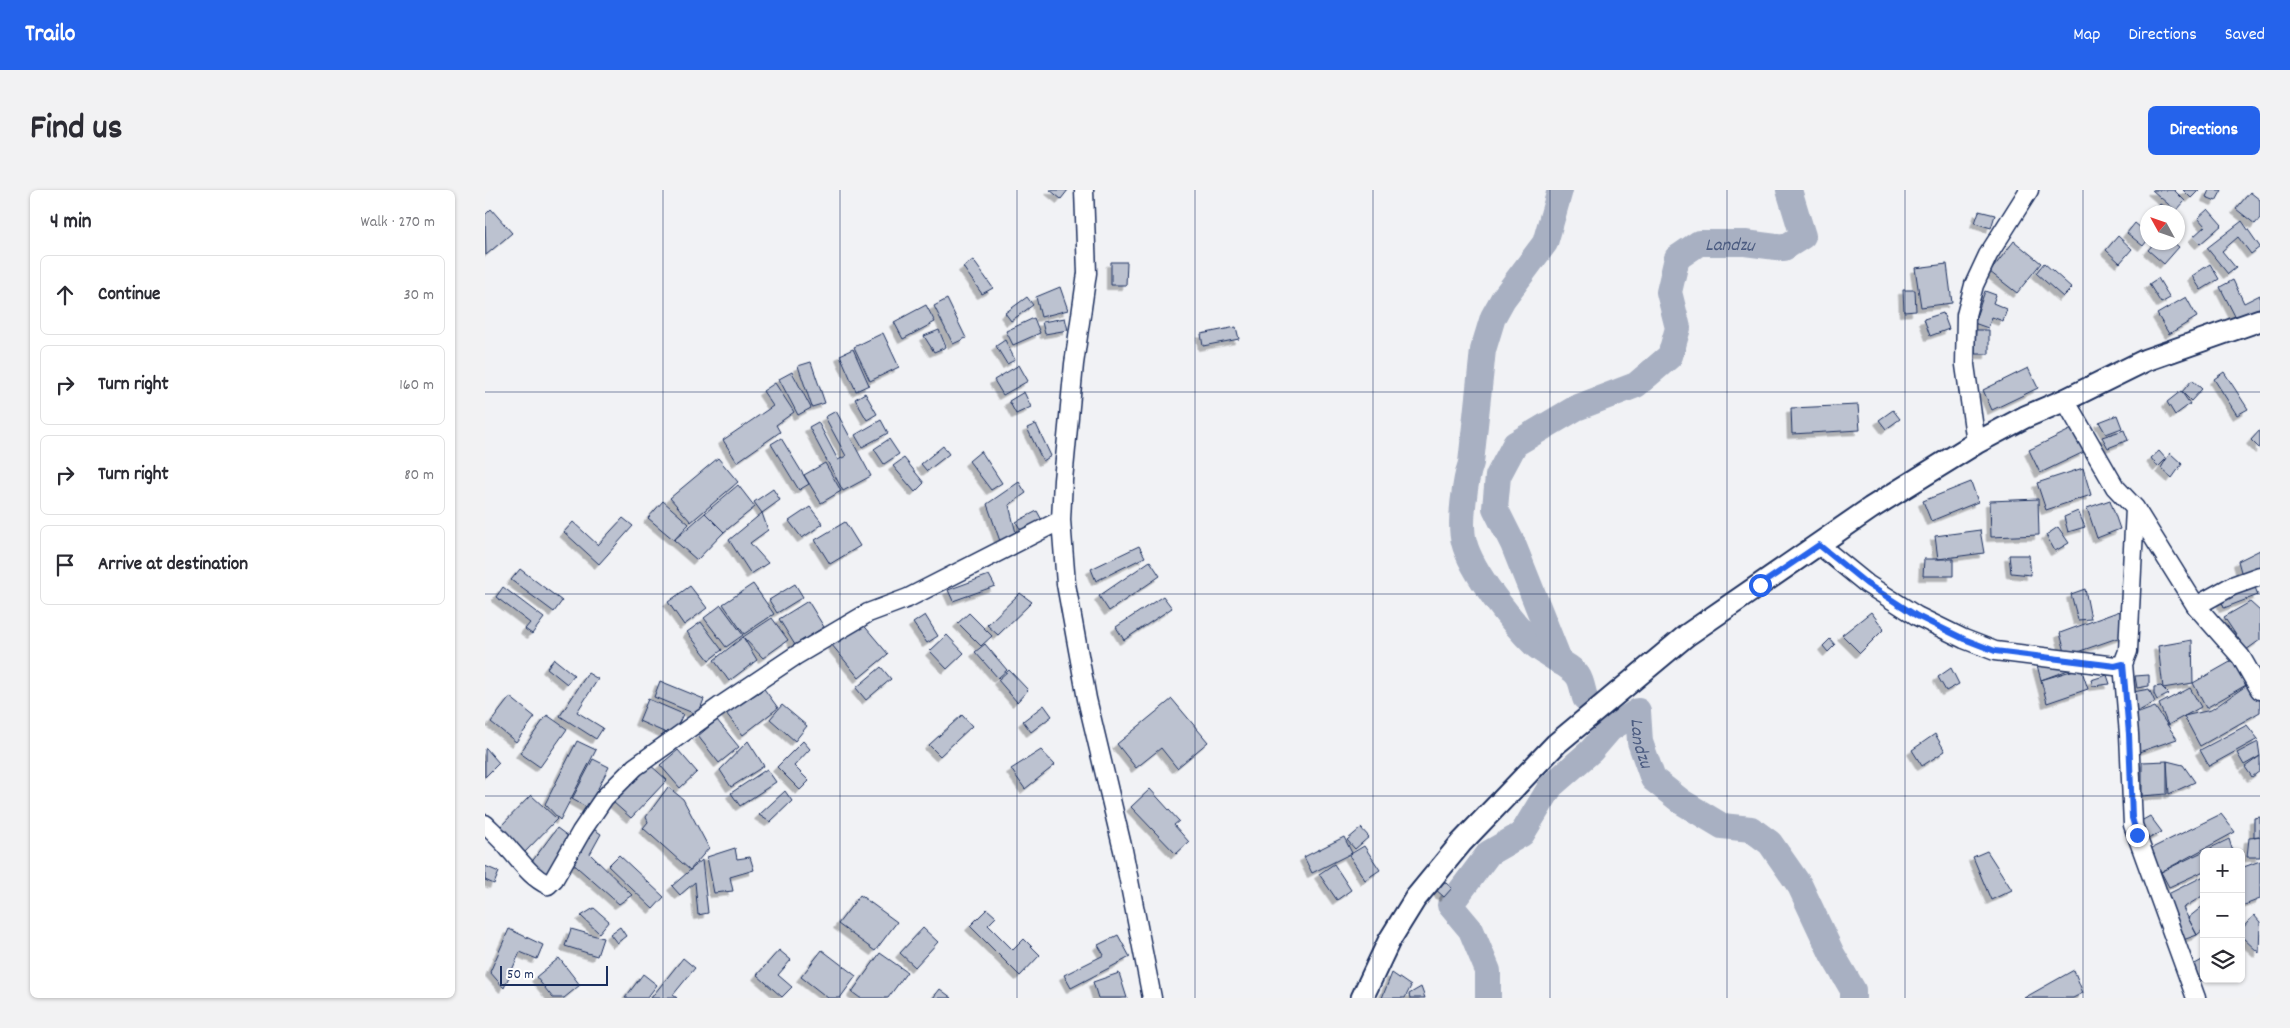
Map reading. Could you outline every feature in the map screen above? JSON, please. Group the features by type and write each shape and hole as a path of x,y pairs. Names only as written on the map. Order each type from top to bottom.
{"main road":[{"path":"1362,998 1389,941 1415,899 1461,843 1556,744 1687,635 1871,508 1977,443 2025,417 2065,400 2147,360 2260,320"}],"street":[{"path":"1084,190 1087,273 1074,364 1061,520 1066,584 1087,699 1123,850 1151,998"},
{"path":"1977,443 1965,365 1966,315 1974,285 1988,255 2029,190"},
{"path":"2065,400 2115,487 2135,508 2196,606 2241,657 2260,690"},
{"path":"2135,508 2129,591 2128,651 2123,664 2129,734 2133,825 2196,998"},
{"path":"485,824 520,863 539,881 548,885 554,879 581,832 604,798 635,767 719,707 795,656 868,613 908,598 1061,520"},
{"path":"1819,545 1867,584 1917,616 1964,639 1995,651 2115,666 2123,664"},
{"path":"2196,606 2232,586 2260,576"}],"building":[{"path":"1050,190 1068,190 1061,199"},
{"path":"2152,190 2174,190 2185,201 2181,205 2169,205"},
{"path":"2183,190 2199,190 2191,198"},
{"path":"2209,190 2222,190 2216,201 2206,197"},
{"path":"2250,192 2260,200 2260,218 2255,224 2236,209"},
{"path":"491,209 512,233 486,255 485,215"},
{"path":"2208,209 2222,225 2200,244 2193,237 2205,226 2198,218"},
{"path":"1979,211 1995,215 1991,228 1975,223"},
{"path":"2242,221 2260,247 2251,254 2238,237 2222,251 2236,268 2228,274 2207,248"},
{"path":"2135,223 2140,227 2140,244 2127,233"},
{"path":"2118,236 2132,249 2120,263 2106,250"},
{"path":"2014,241 2041,263 2017,293 1990,272"},
{"path":"2148,250 2176,250 2164,264"},
{"path":"973,260 993,288 982,294 963,267"},
{"path":"1111,262 1127,262 1126,285 1111,285"},
{"path":"2044,263 2072,288 2063,297 2036,273"},
{"path":"1947,264 1952,303 1921,307 1915,268"},
{"path":"2210,264 2219,279 2201,290 2192,276"},
{"path":"2158,278 2170,298 2161,303 2149,284"},
{"path":"2233,280 2244,303 2260,295 2260,311 2238,322 2220,287"},
{"path":"1060,287 1068,310 1041,317 1036,297"},
{"path":"1903,290 1915,290 1916,311 1904,312"},
{"path":"1985,291 1996,295 1993,303 2007,309 2003,321 1992,317 1988,328 1974,323"},
{"path":"1027,297 1033,305 1011,321 1005,313"},
{"path":"2186,297 2197,317 2169,334 2157,314"},
{"path":"947,299 966,338 953,344 934,306"},
{"path":"926,305 935,322 903,339 894,322"},
{"path":"1943,313 1949,329 1930,336 1924,319"},
{"path":"1034,318 1040,333 1013,345 1006,331"},
{"path":"1065,318 1068,330 1045,334 1042,322"},
{"path":"1236,327 1239,339 1203,346 1201,334"},
{"path":"939,330 946,347 934,352 924,336"},
{"path":"1976,330 1989,330 1989,354 1975,354"},
{"path":"883,333 899,367 870,381 854,347"},
{"path":"1005,340 1015,360 1007,364 996,346"},
{"path":"853,349 869,385 856,391 840,355"},
{"path":"811,362 825,403 812,407 798,366"},
{"path":"1019,365 1028,381 1003,395 994,380"},
{"path":"2028,368 2038,388 1992,410 1983,390"},
{"path":"792,372 811,408 798,415 779,379"},
{"path":"2224,372 2248,409 2237,415 2214,379"},
{"path":"2192,380 2202,389 2191,401 2182,392"},
{"path":"775,383 794,412 776,425 780,432 737,462 723,440 773,406 763,391"},
{"path":"2181,391 2190,404 2175,415 2167,402"},
{"path":"1024,392 1031,407 1016,414 1009,401"},
{"path":"865,393 877,414 867,420 855,399"},
{"path":"1858,405 1860,430 1792,434 1791,408"},
{"path":"1893,410 1900,419 1886,429 1879,420"},
{"path":"836,411 871,476 843,491 809,427 818,422 838,460 846,456 825,417"},
{"path":"2117,415 2122,428 2106,434 2099,422"},
{"path":"881,420 888,433 862,447 855,435"},
{"path":"1036,424 1051,456 1043,461 1027,428"},
{"path":"2072,429 2084,452 2040,473 2029,450"},
{"path":"2124,430 2128,440 2108,448 2102,437"},
{"path":"2260,430 2260,449 2251,440"},
{"path":"781,438 809,484 799,490 771,444"},
{"path":"889,439 899,454 884,464 874,449"},
{"path":"943,446 949,454 927,471 921,464"},
{"path":"981,451 1002,483 991,490 969,461"},
{"path":"2159,451 2166,459 2158,467 2151,458"},
{"path":"2170,453 2182,464 2172,478 2161,468"},
{"path":"718,458 738,482 691,522 670,498"},
{"path":"904,458 924,483 915,492 893,466"},
{"path":"825,463 841,491 821,503 804,475"},
{"path":"2083,468 2091,495 2046,510 2037,483"},
{"path":"1019,482 1026,493 1009,505 1017,537 1001,544 987,504"},
{"path":"1971,482 1978,502 1931,521 1923,501"},
{"path":"738,485 755,507 724,532 705,513"},
{"path":"773,489 780,500 762,513 754,502"},
{"path":"2038,499 2039,535 1991,537 1990,501"},
{"path":"2110,500 2120,529 2097,538 2087,508"},
{"path":"663,501 689,524 674,540 648,518"},
{"path":"810,507 823,524 802,538 789,521"},
{"path":"1037,511 1043,522 1022,532 1016,522"},
{"path":"2078,511 2085,527 2068,532 2064,517"},
{"path":"705,513 724,532 697,560 674,540"},
{"path":"762,513 768,530 750,543 768,563 751,574 729,540"},
{"path":"623,518 633,526 599,564 564,532 573,522 598,545"},
{"path":"845,522 860,546 830,564 815,540"},
{"path":"2058,527 2069,543 2055,551 2046,535"},
{"path":"1980,530 1984,553 1938,559 1935,536"},
{"path":"1139,546 1145,557 1096,581 1091,569"},
{"path":"2260,550 2260,571 2243,579 2238,561"},
{"path":"2009,555 2029,555 2031,575 2011,573"},
{"path":"1924,559 1953,559 1953,576 1923,576"},
{"path":"1150,561 1160,576 1109,611 1099,596"},
{"path":"520,569 562,601 554,612 511,580"},
{"path":"989,575 995,586 953,601 948,590"},
{"path":"2253,582 2258,595 2224,608 2219,594"},
{"path":"753,584 774,614 744,634 723,604"},
{"path":"795,584 803,597 777,613 769,600"},
{"path":"690,586 707,608 684,625 668,602"},
{"path":"503,587 544,618 532,634 525,629 530,623 496,597"},
{"path":"2085,589 2091,619 2078,620 2071,594"},
{"path":"1020,593 1032,602 998,635 987,625"},
{"path":"1163,596 1172,608 1124,640 1116,627"},
{"path":"808,601 824,627 795,645 779,619"},
{"path":"2250,602 2260,611 2260,640 2246,650 2224,617"},
{"path":"721,605 743,635 726,647 704,618"},
{"path":"2120,611 2126,635 2066,656 2060,633"},
{"path":"1871,612 1884,629 1860,653 1842,635"},
{"path":"969,613 992,636 981,646 958,623"},
{"path":"925,615 938,636 927,643 913,623"},
{"path":"772,618 788,640 763,658 743,637"},
{"path":"701,622 722,650 709,660 687,632"},
{"path":"861,622 888,654 859,678 832,645"},
{"path":"947,635 964,653 947,669 930,651"},
{"path":"743,637 757,660 729,681 714,660"},
{"path":"1830,639 1835,645 1828,652 1823,646"},
{"path":"2192,640 2193,683 2163,688 2158,646"},
{"path":"985,644 1007,670 998,678 975,652"},
{"path":"2239,657 2253,681 2206,708 2193,683"},
{"path":"554,659 574,675 567,684 547,668"},
{"path":"2037,665 2071,669 2041,680"},
{"path":"881,667 891,679 866,700 856,688"},
{"path":"1951,668 1959,684 1946,691 1938,677"},
{"path":"2081,668 2088,689 2047,703 2041,680"},
{"path":"1009,670 1028,690 1017,702 998,680"},
{"path":"588,673 598,679 577,712 603,728 596,739 560,716"},
{"path":"2107,675 2110,684 2093,686 2091,680"},
{"path":"2149,675 2149,686 2137,688 2135,676"},
{"path":"660,681 704,699 698,715 654,697"},
{"path":"2253,681 2260,698 2260,712 2200,746 2184,716 2211,710"},
{"path":"762,686 778,708 743,735 726,713"},
{"path":"2161,686 2169,694 2157,700 2154,694 2154,687"},
{"path":"2190,688 2201,707 2168,725 2159,704"},
{"path":"2149,689 2155,702 2137,712 2133,692"},
{"path":"510,697 535,717 516,742 491,722"},
{"path":"648,699 683,714 673,736 639,721"},
{"path":"1172,699 1208,742 1177,768 1161,748 1136,768 1117,744"},
{"path":"782,705 807,726 795,741 770,719"},
{"path":"1044,705 1052,716 1031,732 1023,721"},
{"path":"2155,707 2177,739 2136,753 2131,716"},
{"path":"547,715 567,729 540,767 520,753"},
{"path":"962,715 972,726 940,756 929,745"},
{"path":"717,720 739,747 719,763 698,736"},
{"path":"2247,725 2258,739 2209,766 2200,750"},
{"path":"1935,734 1945,751 1922,766 1912,750"},
{"path":"577,741 596,750 560,820 545,804"},
{"path":"748,741 764,766 731,787 720,770"},
{"path":"803,741 810,749 794,766 809,781 800,790 777,767"},
{"path":"2258,742 2260,756 2244,765 2237,753"},
{"path":"486,748 499,763 485,777 485,750"},
{"path":"678,750 697,772 680,788 660,765"},
{"path":"1041,750 1055,765 1025,789 1011,769"},
{"path":"2260,756 2260,771 2252,777 2245,767"},
{"path":"593,759 609,767 588,808 572,799"},
{"path":"2167,761 2167,794 2142,796 2142,762"},
{"path":"2167,761 2183,765 2195,782 2169,794"},
{"path":"649,764 667,780 631,818 613,802"},
{"path":"767,769 776,782 740,806 731,793"},
{"path":"668,787 683,799 709,848 690,870 643,828 648,822 646,817"},
{"path":"1150,789 1179,821 1174,825 1189,842 1176,854 1131,807"},
{"path":"785,791 792,801 770,822 759,815"},
{"path":"531,795 557,819 524,853 499,828"},
{"path":"2221,814 2235,832 2205,848 2200,848 2200,851 2161,872 2150,849"},
{"path":"2150,816 2162,832 2144,841 2134,825"},
{"path":"2260,817 2260,837 2254,838 2254,818"},
{"path":"589,826 601,834 590,854 632,895 619,904 570,861"},
{"path":"557,828 573,840 546,874 531,863"},
{"path":"1361,828 1369,837 1355,849 1347,840"},
{"path":"1344,837 1352,853 1312,873 1304,857"},
{"path":"2260,837 2260,857 2247,857 2249,838"},
{"path":"2229,839 2232,848 2210,848"},
{"path":"1364,846 1380,870 1365,880 1349,855"},
{"path":"735,848 737,859 750,857 754,870 730,877 733,891 714,893 707,857"},
{"path":"1987,851 2012,890 1991,900 1973,857"},
{"path":"2200,853 2200,873 2169,887 2161,872"},
{"path":"619,855 664,897 653,909 608,866"},
{"path":"702,860 708,913 698,915 695,882 680,895 672,886"},
{"path":"2260,861 2260,899 2245,905 2245,893 2245,867"},
{"path":"1334,864 1351,890 1337,900 1319,874"},
{"path":"485,866 499,872 494,884 485,880"},
{"path":"2200,878 2200,897 2183,908 2197,935 2183,940 2162,897"},
{"path":"1441,879 1452,888 1444,897 1434,888"},
{"path":"860,895 897,922 875,951 838,924"},
{"path":"594,908 609,921 599,933 581,916"},
{"path":"2200,908 2200,932 2197,935 2188,918"},
{"path":"987,909 996,917 988,925 1013,950 1024,939 1040,955 1020,976 970,926"},
{"path":"2254,915 2260,922 2259,953 2245,940 2245,925"},
{"path":"620,927 626,936 617,943 610,934"},
{"path":"923,928 938,942 915,967 900,953"},
{"path":"509,929 543,945 537,959 520,952 504,988 490,972"},
{"path":"571,929 603,938 597,956 565,946"},
{"path":"1118,935 1130,957 1071,988 1064,975 1104,955 1098,945"},
{"path":"779,950 791,960 778,975 792,987 782,997 757,975"},
{"path":"822,950 856,976 840,998 828,998 801,977"},
{"path":"880,953 907,972 888,998 860,998 852,992"},
{"path":"559,958 580,985 564,998 553,998 536,977"},
{"path":"683,958 695,968 673,995 677,998 651,998"},
{"path":"2200,961 2200,979 2193,965"},
{"path":"2074,970 2083,993 2073,998 2024,998"},
{"path":"1119,973 1127,998 1098,998 1093,982"},
{"path":"1392,973 1411,986 1405,998 1382,998"},
{"path":"643,974 657,985 647,998 625,998"},
{"path":"1421,987 1425,998 1410,998 1409,994"},
{"path":"940,989 952,998 933,998"}],"waterway":[{"name":"Landzu","path":"1560,190 1545,243 1503,299 1493,317 1483,350 1471,463 1465,491 1462,524 1464,542 1468,554 1484,582 1516,624 1535,645 1575,672 1581,681 1585,698"},
{"name":"Landzu","path":"1560,662 1513,544 1495,508 1498,476 1515,444 1576,408 1636,385 1670,356 1678,328 1669,292 1677,258 1699,243 1745,243 1784,248 1803,236 1789,190"},
{"name":"Landzu","path":"1488,998 1488,971 1471,930 1450,905 1489,853 1522,834 1551,786 1591,751 1610,729 1638,711 1640,742 1653,779 1682,802 1722,826 1751,829 1770,843 1800,886 1832,954 1853,990 1853,998"}],"route":[{"path":"1760,585 1819,545 1867,584 1917,616 1964,639 1995,651 2104,665 2115,666 2123,664 2131,765 2132,818 2137,835"}]}
